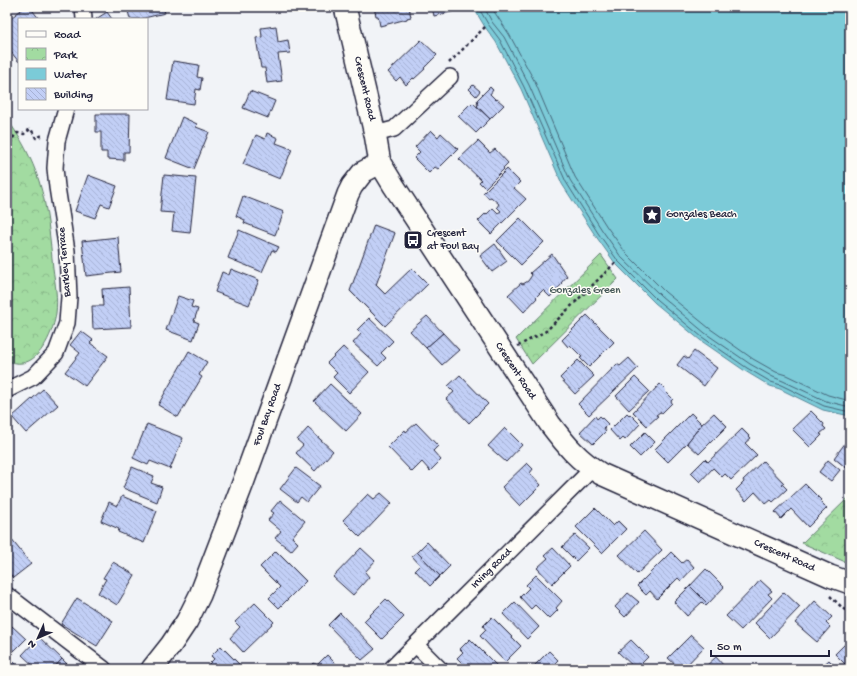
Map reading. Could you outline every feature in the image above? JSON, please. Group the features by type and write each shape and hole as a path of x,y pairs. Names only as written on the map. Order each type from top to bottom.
{"main road":[{"name":"Crescent Road","path":"345,7 375,134 380,163 550,424 573,453 592,469 601,474 830,576 850,583"},
{"name":"Foul Bay Road","path":"152,669 171,645 187,621 200,595 243,483 348,194 352,186 363,172 380,163"}],"street":[{"path":"83,7 84,18"},
{"path":"375,134 394,129 450,77"},
{"name":"Barkley Terrace","path":"7,390 33,377 56,353 68,323 69,297 67,251 55,168 57,141 66,110"},
{"name":"Irving Road","path":"391,669 592,469"},
{"path":"7,595 104,669"},
{"path":"416,645 440,669"}],"path":[{"path":"456,56 485,27"},
{"path":"7,160 10,143 17,133 24,134 31,129 36,138 46,134 48,138"},
{"path":"504,354 546,331 615,263"}],"green space":[{"path":"7,119 29,157 36,173 45,202 57,308 53,328 41,351 29,361 20,363 7,361"},
{"name":"Gonzales Green","path":"601,255 618,279 532,364 516,339"},
{"path":"850,496 850,564 802,543"}],"water":[{"path":"473,7 850,7 850,416 823,410 780,389 770,386 745,371 700,340 655,303 615,263 562,184 521,89 496,42"}],"building":[{"path":"25,7 30,7 38,18 18,18 18,61 7,47 7,21"},
{"path":"127,7 163,7 165,13 144,18 130,18"},
{"path":"374,7 409,7 411,17 380,26"},
{"path":"432,7 454,7 455,11 434,16"},
{"path":"107,12 111,18 98,18"},
{"path":"276,26 278,42 288,40 290,53 278,54 282,81 267,83 265,68 261,68 256,38 262,37 261,28"},
{"path":"421,40 437,55 424,68 425,69 406,85 400,77 396,81 388,72"},
{"path":"173,61 199,65 197,77 202,78 200,90 196,89 194,104 167,100"},
{"path":"473,85 480,91 476,96 469,89"},
{"path":"490,87 493,90 490,94 504,105 490,119 477,106 477,100"},
{"path":"250,91 275,101 268,118 243,108"},
{"path":"473,103 490,119 476,133 458,116 470,104 471,105"},
{"path":"96,114 130,114 129,152 124,152 124,160 107,159 107,152 101,152 101,132 96,132"},
{"path":"182,117 197,124 196,127 209,132 194,169 166,158"},
{"path":"431,130 438,137 441,133 458,149 438,169 435,167 429,173 414,158 420,152 415,147"},
{"path":"267,133 278,138 276,143 292,149 280,179 243,164 256,135 265,139"},
{"path":"478,141 490,153 495,149 508,163 485,188 479,182 481,180 459,159"},
{"path":"507,169 520,182 514,188 526,199 491,234 478,221 493,208 498,213 501,211 497,207 499,204 491,197 489,198 483,193"},
{"path":"88,175 117,186 109,207 101,204 95,218 75,211"},
{"path":"164,175 196,178 190,233 172,231 174,213 160,212"},
{"path":"243,196 284,212 275,235 244,223 245,220 236,216"},
{"path":"520,218 544,242 521,265 497,241"},
{"path":"374,225 395,233 376,285 385,294 412,268 428,284 385,326 350,291"},
{"path":"239,230 279,247 276,252 272,250 262,272 228,258"},
{"path":"118,237 121,272 86,276 82,241"},
{"path":"495,244 507,261 492,272 480,256"},
{"path":"552,254 567,276 550,297 543,290 524,312 508,295 521,283 523,284 528,281 532,275 530,273"},
{"path":"231,269 259,280 249,305 215,292 222,272 229,275"},
{"path":"129,287 131,327 93,329 92,306 103,306 102,289"},
{"path":"178,296 193,301 191,307 198,309 194,321 199,323 193,340 166,330"},
{"path":"587,315 614,342 589,367 580,358 582,357 570,345 568,347 562,340"},
{"path":"427,316 443,333 426,348 410,331"},
{"path":"369,318 393,341 381,353 386,358 378,366 353,343 361,334 357,330"},
{"path":"81,331 93,340 90,343 108,356 85,386 65,372 80,353 70,345"},
{"path":"443,333 459,350 442,365 426,348"},
{"path":"343,347 369,372 349,393 333,377 337,373 327,363"},
{"path":"189,351 207,362 199,375 202,377 178,417 158,405"},
{"path":"694,351 717,368 704,386 677,365 684,356 688,359"},
{"path":"629,358 638,368 589,415 578,404 617,364 620,366"},
{"path":"578,360 594,376 575,394 560,378"},
{"path":"460,375 488,404 469,423 446,399 454,392 448,386"},
{"path":"635,377 649,391 629,410 616,396"},
{"path":"330,384 362,414 346,431 314,401"},
{"path":"660,384 673,399 671,401 672,403 662,413 660,412 656,415 658,416 647,426 633,412"},
{"path":"43,389 58,405 26,433 12,417"},
{"path":"811,411 824,424 823,426 826,429 810,447 792,429"},
{"path":"627,413 640,424 625,440 623,438 620,441 610,430"},
{"path":"691,413 702,424 687,443 668,462 655,449"},
{"path":"714,413 727,426 699,454 687,443 702,424"},
{"path":"595,416 597,419 600,416 608,424 604,428 606,431 593,444 580,432"},
{"path":"416,423 438,446 433,451 441,460 430,471 422,462 412,472 388,447 405,430 406,432"},
{"path":"147,424 183,438 170,469 150,461 148,465 133,458"},
{"path":"308,428 333,451 315,471 296,453 303,445 297,440"},
{"path":"505,428 522,445 506,462 488,446"},
{"path":"742,429 751,438 745,443 757,455 731,480 725,474 722,477 713,468 700,482 691,473 705,459 708,462"},
{"path":"645,432 655,442 640,457 630,447"},
{"path":"850,438 850,471 834,458"},
{"path":"828,460 840,470 831,481 819,472"},
{"path":"763,461 784,483 782,484 787,489 773,502 771,500 766,504 755,492 746,501 736,490 744,482 743,480"},
{"path":"527,463 533,469 530,473 541,485 520,506 502,487"},
{"path":"132,467 154,476 151,483 162,487 157,502 123,488"},
{"path":"296,468 320,486 307,502 301,497 297,502 280,489"},
{"path":"805,484 827,508 808,527 791,509 781,519 775,512"},
{"path":"381,493 392,503 360,537 343,520 368,494 374,499"},
{"path":"122,496 157,511 144,543 118,532 119,529 101,521 109,502 117,506"},
{"path":"280,500 305,521 292,537 298,543 291,551 275,538 281,531 268,520 274,513 271,511"},
{"path":"595,508 613,526 618,521 626,529 602,553 576,527"},
{"path":"644,531 662,550 637,574 619,555"},
{"path":"7,534 31,564 13,578 7,570"},
{"path":"575,535 589,548 576,561 562,547"},
{"path":"427,542 450,566 440,576 417,552"},
{"path":"361,548 375,561 365,572 369,577 353,595 333,577"},
{"path":"553,548 570,566 552,584 537,568 548,558 545,555"},
{"path":"276,551 306,581 279,608 269,598 280,587 260,567"},
{"path":"417,552 440,576 430,586 415,570 420,565 412,556"},
{"path":"671,552 682,563 687,559 694,567 681,581 678,578 657,599 650,591 646,595 637,586"},
{"path":"113,562 135,575 117,605 98,593 106,579 103,578"},
{"path":"706,569 724,587 708,604 690,586"},
{"path":"536,575 562,601 556,608 558,610 549,619 535,605 531,609 520,597 529,588 526,585"},
{"path":"760,580 772,591 768,594 772,598 741,630 726,616"},
{"path":"690,586 708,604 706,606 702,602 687,616 674,602"},
{"path":"784,592 800,607 770,638 755,623"},
{"path":"628,593 639,602 625,617 615,607"},
{"path":"77,598 113,621 97,646 61,624"},
{"path":"386,599 404,617 382,639 364,621"},
{"path":"815,601 832,617 826,623 830,627 817,642 795,623"},
{"path":"515,602 539,627 527,639 503,614"},
{"path":"255,603 274,622 243,652 230,638 240,627 235,622"},
{"path":"340,613 375,649 362,660 328,625"},
{"path":"492,617 521,646 505,662 480,636 486,630 483,626"},
{"path":"12,626 26,639 14,651 7,644 7,632"},
{"path":"691,635 704,647 683,669 680,669 668,658"},
{"path":"39,637 62,659 53,669 37,669 22,655"},
{"path":"470,639 497,666 494,669 468,669 457,658 463,652 460,649"},
{"path":"631,640 648,657 636,669 618,652"},
{"path":"848,641 850,644 850,669 835,654"},
{"path":"221,646 242,667 240,669 204,669 214,659 211,656"},
{"path":"549,651 558,660 549,669 535,669 533,667"},
{"path":"7,654 20,669 7,669"},
{"path":"327,655 341,669 308,669 314,663 317,665"},
{"path":"716,657 724,666 720,669 707,669 705,667"},
{"path":"62,659 72,669 53,669"},
{"path":"829,660 838,669 820,668"}],"place":[{"name":"Gonzales Beach","path":"652,215"},
{"name":"Crescent at Foul Bay","path":"413,240"}]}
